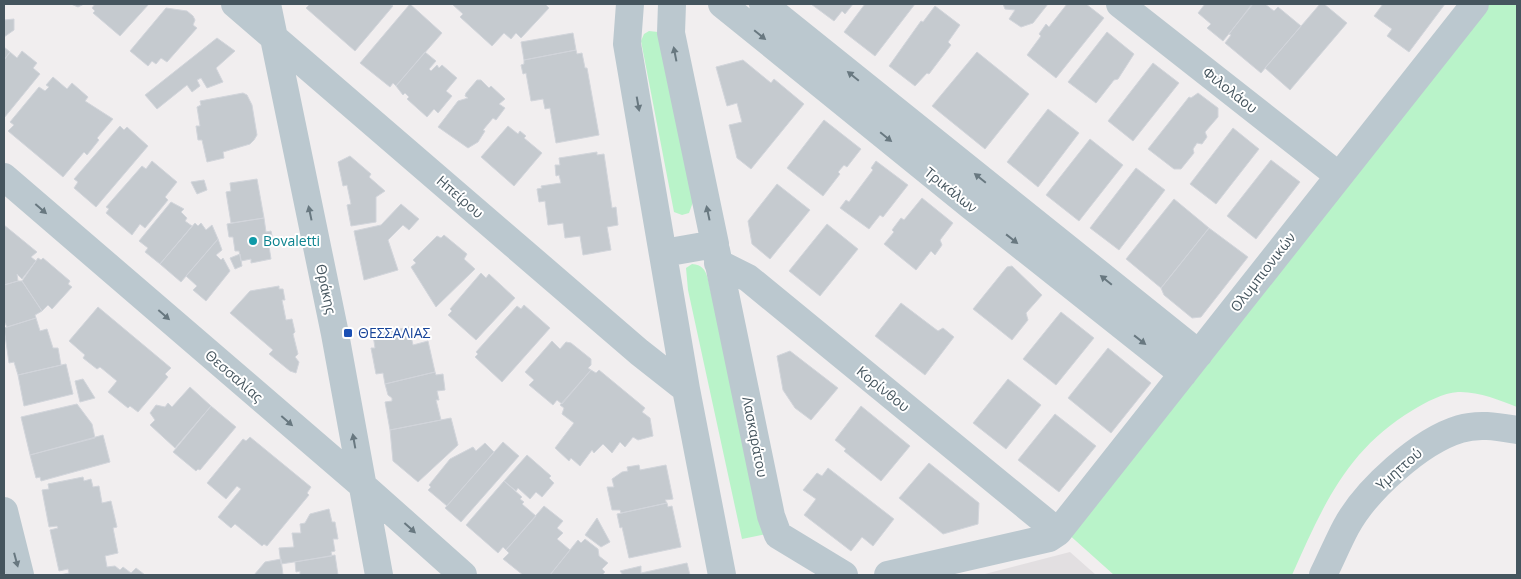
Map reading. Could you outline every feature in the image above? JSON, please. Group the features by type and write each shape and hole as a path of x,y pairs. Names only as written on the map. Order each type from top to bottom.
{"street":[{"name":"Ηπείρου","path":"236,4 638,352 686,389"},
{"name":"Θράκης","path":"267,4 335,334 379,575"},
{"path":"630,4 627,44 686,389 722,575"},
{"name":"Λασκαράτου","path":"672,4 671,33 771,516 778,535 844,575"},
{"name":"Τρικάλων","path":"722,4 970,206 1191,364"},
{"name":"Τρικάλων","path":"763,4 1191,364"},
{"name":"Φιλολάου","path":"1120,4 1339,176"},
{"name":"Ολυμπιονικών","path":"1053,535 1191,364 1475,4"},
{"name":"Θεσσαλίας","path":"4,177 464,575"},
{"path":"664,253 717,253"},
{"name":"Κορίνθου","path":"717,253 1053,535"},
{"name":"Υμηττού","path":"1323,575 1347,525 1380,483 1414,452 1460,428 1490,425 1517,430"},
{"path":"4,511 20,575"},
{"path":"888,575 1053,535"}],"shaded area":[{"path":"1070,552 1096,575 981,575"}],"green space":[{"path":"1483,4 1517,4 1517,407 1481,394 1458,392 1441,396 1423,404 1390,426 1370,443 1339,482 1314,527 1292,575 1114,575 1066,532"},
{"path":"649,31 658,32 693,202 689,213 682,215 674,212 641,41 644,34"},
{"path":"692,264 703,268 708,279 766,534 742,539 688,290 686,268"}],"building":[{"path":"71,4 84,4 78,7"},
{"path":"95,4 149,4 120,36 93,13 95,11 92,8"},
{"path":"310,4 390,4 393,6 355,51 306,8"},
{"path":"410,4 442,33 396,86 393,83 390,87 360,63"},
{"path":"452,4 545,4 549,8 521,38 516,33 511,39 504,33 492,46 460,17 463,14"},
{"path":"811,4 853,4 845,14 842,11 834,21"},
{"path":"865,4 915,4 875,56 844,32"},
{"path":"1003,4 1048,4 1033,23 1021,27 1009,19 1015,10 1005,9"},
{"path":"1067,4 1086,4 1104,18 1056,78 1027,55 1041,36 1039,34 1046,24 1049,27"},
{"path":"1205,4 1253,4 1223,41 1207,28 1211,24 1198,13"},
{"path":"1252,4 1265,4 1274,11 1278,7 1301,26 1261,73 1225,43 1231,35 1229,34"},
{"path":"1320,4 1324,4 1347,23 1290,90 1265,68"},
{"path":"1383,4 1445,4 1409,52 1387,36 1392,29 1374,16"},
{"path":"935,6 960,25 948,42 951,45 929,74 927,73 915,86 889,66 921,21 923,22"},
{"path":"166,8 187,11 193,16 195,20 193,25 197,28 167,62 161,58 156,64 152,61 148,66 130,51"},
{"path":"14,19 14,30 4,37 4,20"},
{"path":"1107,32 1134,54 1118,79 1114,80 1096,103 1068,82"},
{"path":"573,33 576,50 524,60 521,42"},
{"path":"217,38 235,51 216,68 223,82 207,88 201,78 197,80 200,86 192,92 187,85 157,109 145,95"},
{"path":"4,47 10,52 4,60"},
{"path":"576,50 577,54 582,53 585,68 587,68 599,135 556,143 550,108 545,109 543,99 531,101 526,73 523,74 521,65 524,64 524,60"},
{"path":"22,51 37,63 33,68 40,74 4,118 4,60 10,52 17,58"},
{"path":"425,52 436,61 429,69 431,71 437,65 439,68 442,65 457,78 446,91 452,96 438,113 434,109 427,117 396,86"},
{"path":"977,52 1029,94 985,149 932,106"},
{"path":"743,60 771,83 774,79 804,104 751,169 737,158 729,125 742,122 737,103 727,106 716,67"},
{"path":"1153,63 1179,83 1133,141 1108,121"},
{"path":"53,77 67,89 72,83 88,97 85,101 113,119 97,138 99,140 87,155 84,152 63,177 8,131 14,125 10,122 39,87 45,91 49,87 46,85"},
{"path":"477,80 481,80 489,88 491,86 505,99 499,104 505,108 496,120 493,118 483,130 485,131 478,142 468,148 438,127 458,101 468,98 465,96 466,93"},
{"path":"243,93 247,95 252,105 257,135 250,144 223,152 224,158 207,162 202,140 198,140 196,126 200,126 197,107 201,105 200,101"},
{"path":"1198,93 1218,108 1218,117 1205,132 1207,137 1202,144 1197,143 1193,149 1194,153 1181,169 1174,169 1148,149 1189,97 1191,98"},
{"path":"1048,109 1079,133 1038,187 1007,162"},
{"path":"824,120 861,149 847,167 844,165 838,172 840,174 823,196 787,168"},
{"path":"120,126 124,130 127,127 148,146 96,207 74,188 78,182 74,179"},
{"path":"508,126 518,134 520,131 526,136 524,138 542,153 514,186 481,157"},
{"path":"1233,128 1259,149 1216,204 1190,184"},
{"path":"1090,139 1123,165 1079,221 1046,195"},
{"path":"597,152 597,155 604,154 612,208 616,207 618,225 607,227 611,250 583,255 580,236 565,238 563,223 548,225 545,201 539,202 537,189 542,188 541,186 561,183 559,175 556,176 555,165 560,165 559,158"},
{"path":"350,156 371,174 369,177 385,191 376,197 376,222 351,226 347,205 351,204 347,185 343,186 338,162"},
{"path":"1271,160 1300,182 1256,239 1227,216"},
{"path":"152,161 177,182 165,197 168,200 145,228 140,224 132,235 106,213 109,209 106,207 142,166 146,169"},
{"path":"876,161 908,185 883,217 880,215 869,229 840,208 846,200 849,202 873,170 871,168"},
{"path":"1136,168 1165,190 1119,250 1090,228"},
{"path":"257,179 264,218 231,223 226,192 231,191 230,183"},
{"path":"204,180 207,190 197,194 191,182"},
{"path":"777,184 810,210 770,259 752,244 748,221"},
{"path":"922,198 953,223 940,240 942,245 935,255 931,251 916,270 884,244 894,232 892,230 901,218 904,220"},
{"path":"1174,199 1209,228 1161,288 1126,259"},
{"path":"171,202 184,209 181,212 187,218 185,221 192,226 160,264 145,252 148,248 139,241"},
{"path":"401,204 419,219 409,230 403,225 388,240 398,270 364,280 354,231 381,225"},
{"name":"Bovaletti","path":"264,218 266,232 271,231 274,245 269,246 271,259 251,263 251,259 241,261 239,251 235,251 233,237 229,237 227,224"},
{"path":"195,223 198,226 201,223 206,230 212,225 218,239 181,282 160,264"},
{"path":"827,224 858,249 820,296 789,271"},
{"path":"4,225 37,252 31,257 36,261 22,279 17,274 18,281 4,285"},
{"path":"1209,228 1248,257 1201,317 1192,318 1164,295 1161,288"},
{"path":"444,235 467,254 464,259 475,269 436,307 411,267 416,263 413,260 437,236 441,238"},
{"path":"218,239 222,250 216,255 221,260 223,258 230,271 206,301 193,290 197,286 186,276"},
{"path":"240,254 242,266 235,269 230,258"},
{"path":"38,258 41,260 43,258 70,281 68,284 72,287 52,309 48,305 42,311 22,281"},
{"path":"1012,266 1042,295 1026,313 1028,320 1012,340 973,309 1007,267"},
{"path":"481,273 486,278 489,274 515,298 476,340 448,315 452,311 450,309"},
{"path":"22,281 42,311 35,315 36,318 7,327 4,321 4,285"},
{"path":"279,286 279,289 283,289 285,300 282,300 286,320 292,319 295,332 293,334 298,354 295,357 299,362 296,373 290,371 269,354 273,350 230,313 250,291"},
{"path":"901,303 938,331 943,328 954,337 925,375 875,336"},
{"path":"524,305 550,328 502,382 475,357 478,354 476,352 517,306 521,309"},
{"path":"98,307 171,368 165,374 168,377 138,412 130,406 128,408 108,392 117,381 100,367 97,369 83,358 85,355 69,341"},
{"path":"1061,312 1094,338 1056,385 1023,359"},
{"path":"36,318 40,331 47,329 53,348 58,348 61,365 18,375 14,362 9,363 4,328"},
{"path":"409,327 413,345 428,341 435,372 385,384 383,373 376,374 371,348 375,348 373,335"},
{"path":"552,341 560,349 566,342 571,343 591,359 591,365 588,368 591,370 562,404 557,400 553,405 529,385 534,380 525,372"},
{"path":"1108,348 1151,383 1111,433 1068,398"},
{"path":"790,351 838,388 811,420 795,408 783,390 777,356"},
{"path":"66,364 73,394 24,406 18,375"},
{"path":"591,370 596,373 599,370 645,408 642,412 650,418 653,436 638,440 633,437 625,447 620,442 612,453 603,444 594,453 592,450 580,466 571,458 569,461 555,448 574,423 562,414 564,408 560,405"},
{"path":"435,372 436,375 443,374 445,390 437,391 439,400 436,400 441,420 390,430 385,402 392,401 392,398 388,395 385,384"},
{"path":"83,379 95,398 80,402 75,381"},
{"path":"1008,379 1041,405 1006,449 973,423"},
{"path":"190,387 211,406 175,448 150,425 155,420 150,413 156,405 165,407 168,403 172,407"},
{"path":"77,404 92,424 95,438 30,455 21,417"},
{"path":"211,406 236,427 200,470 196,471 173,452"},
{"path":"861,406 910,446 881,481 844,451 846,449 835,440"},
{"path":"1055,414 1096,446 1059,492 1018,460"},
{"path":"451,418 458,445 418,482 393,461 390,430"},
{"path":"103,435 110,462 41,481 40,477 36,478 30,455"},
{"path":"250,437 311,487 307,493 309,495 267,546 264,544 262,546 235,524 231,528 218,517 241,489 237,486 226,499 207,483 243,439 246,441"},
{"path":"503,442 519,456 461,522 445,508"},
{"path":"485,443 494,452 447,506 428,490 431,487 429,485 450,459 473,447 476,451"},
{"path":"527,455 551,476 549,478 554,483 542,497 536,492 530,499 518,488 516,491 504,481"},
{"path":"929,463 979,503 978,524 943,534 899,498"},
{"path":"639,465 640,470 666,465 673,499 665,500 667,503 621,513 620,510 612,510 607,487 614,487 612,479 622,472 628,471 627,467"},
{"path":"828,468 894,519 873,546 862,537 851,551 804,515 816,499 803,490 817,473 822,476"},
{"path":"83,477 84,481 91,479 93,487 99,486 102,503 111,501 117,527 113,528 118,553 105,556 107,567 115,566 120,570 123,567 131,573 136,568 145,575 60,575 69,573 68,569 59,571 50,530 58,528 57,526 49,527 42,490 49,489 48,484"},
{"path":"504,481 522,497 520,499 524,502 522,504 536,516 506,550 503,547 498,553 466,525"},
{"path":"667,503 668,507 672,506 681,547 629,558 617,514"},
{"path":"544,506 563,521 557,528 563,533 557,539 570,550 550,575 523,575 503,559 509,553 506,550"},
{"path":"329,509 332,522 335,522 338,539 333,539 335,551 331,552 332,556 281,564 279,548 294,547 292,533 301,533 300,524 305,523 310,514"},
{"path":"597,518 610,542 601,547 585,535"},
{"path":"585,539 598,549 599,556 608,563 602,569 605,572 602,575 550,575 578,540 581,543"},
{"path":"335,555 338,575 300,575 300,571 296,572 295,562"},
{"path":"281,559 283,575 254,575 265,562"},
{"path":"687,563 690,575 623,575 620,571 641,566 641,573"}],"place":[{"name":"Bovaletti","path":"253,241"},
{"name":"ΘΕΣΣΑΛΙΑΣ","path":"348,333"}]}
